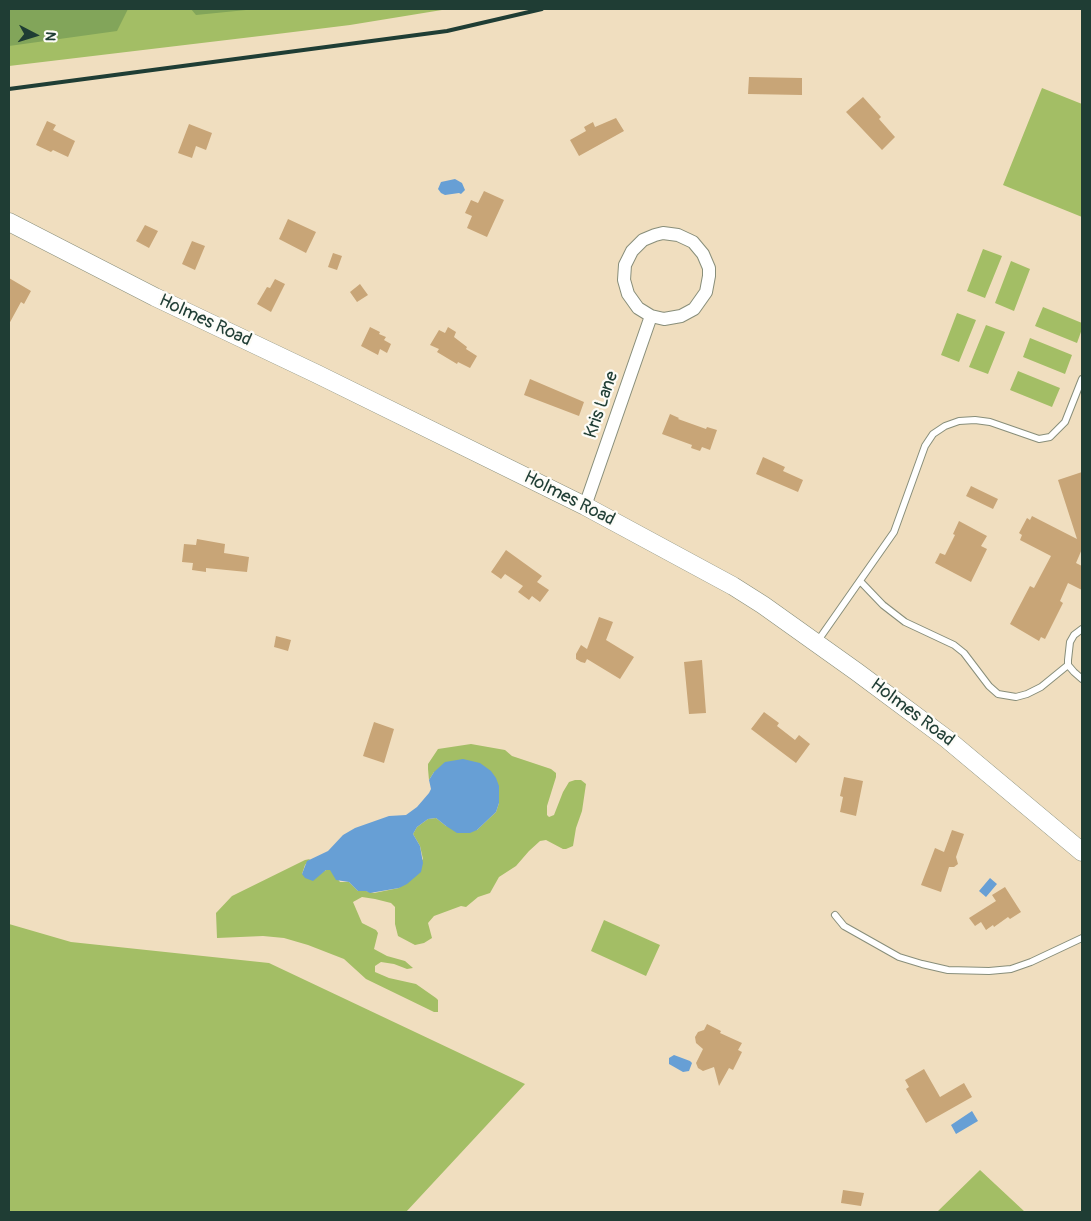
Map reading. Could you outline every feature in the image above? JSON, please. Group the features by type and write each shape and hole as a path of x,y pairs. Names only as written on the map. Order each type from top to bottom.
{"street":[{"name":"Holmes Road","path":"9,222 155,297 317,374 585,506 747,594 947,739 1082,852"},
{"path":"663,233 678,235 693,242 703,254 709,268 706,292 699,304 688,313 664,319 651,316 638,308 628,294 624,280 625,265 632,251 643,240 663,233"},
{"name":"Kris Lane","path":"585,506 651,316"}],"lane":[{"path":"817,643 894,532 925,446 933,434 945,426 959,421 975,420 990,422 1039,439 1050,437 1065,422 1082,380"},
{"path":"860,581 882,605 905,622 954,645 964,653 989,686 998,694 1016,697 1027,694 1041,687 1068,665"},
{"path":"1082,629 1074,635 1070,642 1068,654 1068,665 1082,679"},
{"path":"835,915 844,926 900,956 922,964 948,970 989,971 1011,969 1031,962 1082,938"}],"green space":[{"path":"9,9 448,9 350,25 9,66"},
{"path":"9,9 128,9 117,31 9,46"},
{"path":"191,9 256,9 196,15"},
{"path":"1042,88 1082,104 1082,217 1003,185"},
{"path":"983,249 1002,256 985,298 967,291"},
{"path":"1011,261 1030,269 1014,311 995,303"},
{"path":"1043,307 1082,323 1077,343 1035,326"},
{"path":"957,313 976,320 959,362 941,355"},
{"path":"986,325 1005,332 988,374 969,367"},
{"path":"1030,338 1072,355 1065,374 1023,357"},
{"path":"1018,371 1060,388 1052,407 1010,390"},
{"path":"471,744 505,750 512,756 551,769 556,773 547,806 547,815 549,817 554,815 569,782 581,780 586,784 582,811 576,828 573,846 563,849 546,840 540,841 516,866 499,877 490,893 478,897 466,907 461,906 434,916 428,923 432,938 424,943 415,945 398,936 395,924 395,907 391,903 362,897 353,902 362,923 378,933 374,949 387,956 405,961 413,968 407,969 381,962 375,966 375,972 389,978 416,984 438,1000 438,1012 434,1012 366,979 344,959 308,945 284,938 263,936 217,938 216,913 232,896 305,860 310,859 305,865 302,874 318,875 326,870 331,870 340,882 349,882 358,891 374,893 399,888 423,859 420,846 413,834 417,827 428,819 436,818 446,826 477,830 496,812 499,803 434,772 429,780 428,769 428,764 438,749"},
{"path":"604,920 660,945 646,976 591,951"},
{"path":"9,924 71,942 269,963 525,1084 406,1212 9,1212"},
{"path":"980,1170 1025,1212 937,1212"}],"water":[{"path":"455,179 462,183 465,190 461,194 445,195 441,193 438,189 441,182"},
{"path":"463,759 480,763 491,771 496,778 499,786 499,803 496,812 477,830 470,833 457,833 436,818 428,819 417,827 413,834 420,846 423,863 421,872 407,884 399,888 370,893 358,891 349,882 336,880 330,870 326,870 313,881 305,878 302,874 307,861 328,851 343,835 355,828 389,816 406,815 417,807 429,793 431,789 429,780 434,772 445,762"},
{"path":"990,878 997,884 986,897 979,891"},
{"path":"674,1055 692,1063 689,1071 683,1072 669,1064 669,1058"},
{"path":"972,1111 978,1121 956,1134 951,1125"}],"building":[{"path":"749,77 802,78 802,95 748,94"},
{"path":"863,97 881,117 879,119 895,137 882,150 846,112"},
{"path":"616,118 624,131 579,156 570,140 586,131 584,127 593,122 595,127"},
{"path":"47,121 56,125 53,130 75,141 68,157 36,145"},
{"path":"189,124 212,133 206,150 196,146 192,158 178,153"},
{"path":"484,191 504,200 487,237 467,228 472,216 465,213 471,200 478,203"},
{"path":"288,219 316,232 306,253 279,239"},
{"path":"145,225 158,231 149,248 136,241"},
{"path":"192,241 205,246 195,270 182,264"},
{"path":"333,253 342,256 337,270 328,267"},
{"path":"9,278 31,291 24,304 21,302 9,324"},
{"path":"275,279 285,284 271,312 257,304 267,287 270,288"},
{"path":"360,284 368,295 357,302 350,292"},
{"path":"370,327 380,332 379,334 386,337 384,340 391,344 387,353 380,349 378,355 361,346"},
{"path":"448,327 456,332 454,337 467,347 466,349 477,356 470,368 458,362 457,364 437,352 439,349 430,345 439,330 445,333"},
{"path":"530,379 584,402 579,416 524,395"},
{"path":"670,414 678,419 706,429 707,427 717,430 710,450 702,447 700,451 691,448 692,445 662,434"},
{"path":"763,457 785,467 783,471 803,480 798,492 756,474"},
{"path":"1082,472 1082,549 1076,563 1082,566 1082,590 1068,583 1060,601 1063,603 1045,639 1041,637 1039,641 1010,624 1030,586 1034,588 1051,556 1020,540 1022,535 1019,533 1027,518 1030,520 1032,516 1077,539 1058,480"},
{"path":"971,486 998,499 993,509 966,496"},
{"path":"959,521 987,536 981,546 987,549 971,582 935,563 940,553 945,555 955,535 953,534"},
{"path":"197,539 225,544 224,553 249,557 247,572 206,568 206,572 192,570 193,563 182,562 184,544 196,545"},
{"path":"506,550 542,576 537,582 549,590 540,602 532,596 529,600 518,592 523,586 505,574 501,579 491,572"},
{"path":"599,617 613,622 606,640 634,657 620,679 587,659 585,663 576,659 576,654 581,645 587,649"},
{"path":"276,636 291,640 288,651 274,647"},
{"path":"702,660 706,713 689,714 684,662"},
{"path":"764,712 779,723 777,726 795,740 799,735 810,744 796,763 751,729"},
{"path":"374,722 394,729 384,763 363,756"},
{"path":"844,777 863,781 856,816 840,812 843,797 840,796"},
{"path":"952,830 964,834 956,857 958,864 954,867 949,867 941,892 921,885 935,848 944,852"},
{"path":"1005,887 1021,912 986,930 981,922 975,926 969,918 996,901 992,895"},
{"path":"707,1024 721,1031 720,1033 742,1043 738,1050 742,1052 733,1070 729,1068 719,1086 714,1067 703,1071 698,1068 696,1063 703,1049 696,1043 695,1037 698,1032 704,1030"},
{"path":"924,1069 940,1097 964,1083 972,1097 926,1123 906,1089 909,1087 905,1080"},
{"path":"843,1190 864,1193 861,1206 841,1203"}],"railway":[{"path":"9,89 447,31 542,9"}]}
